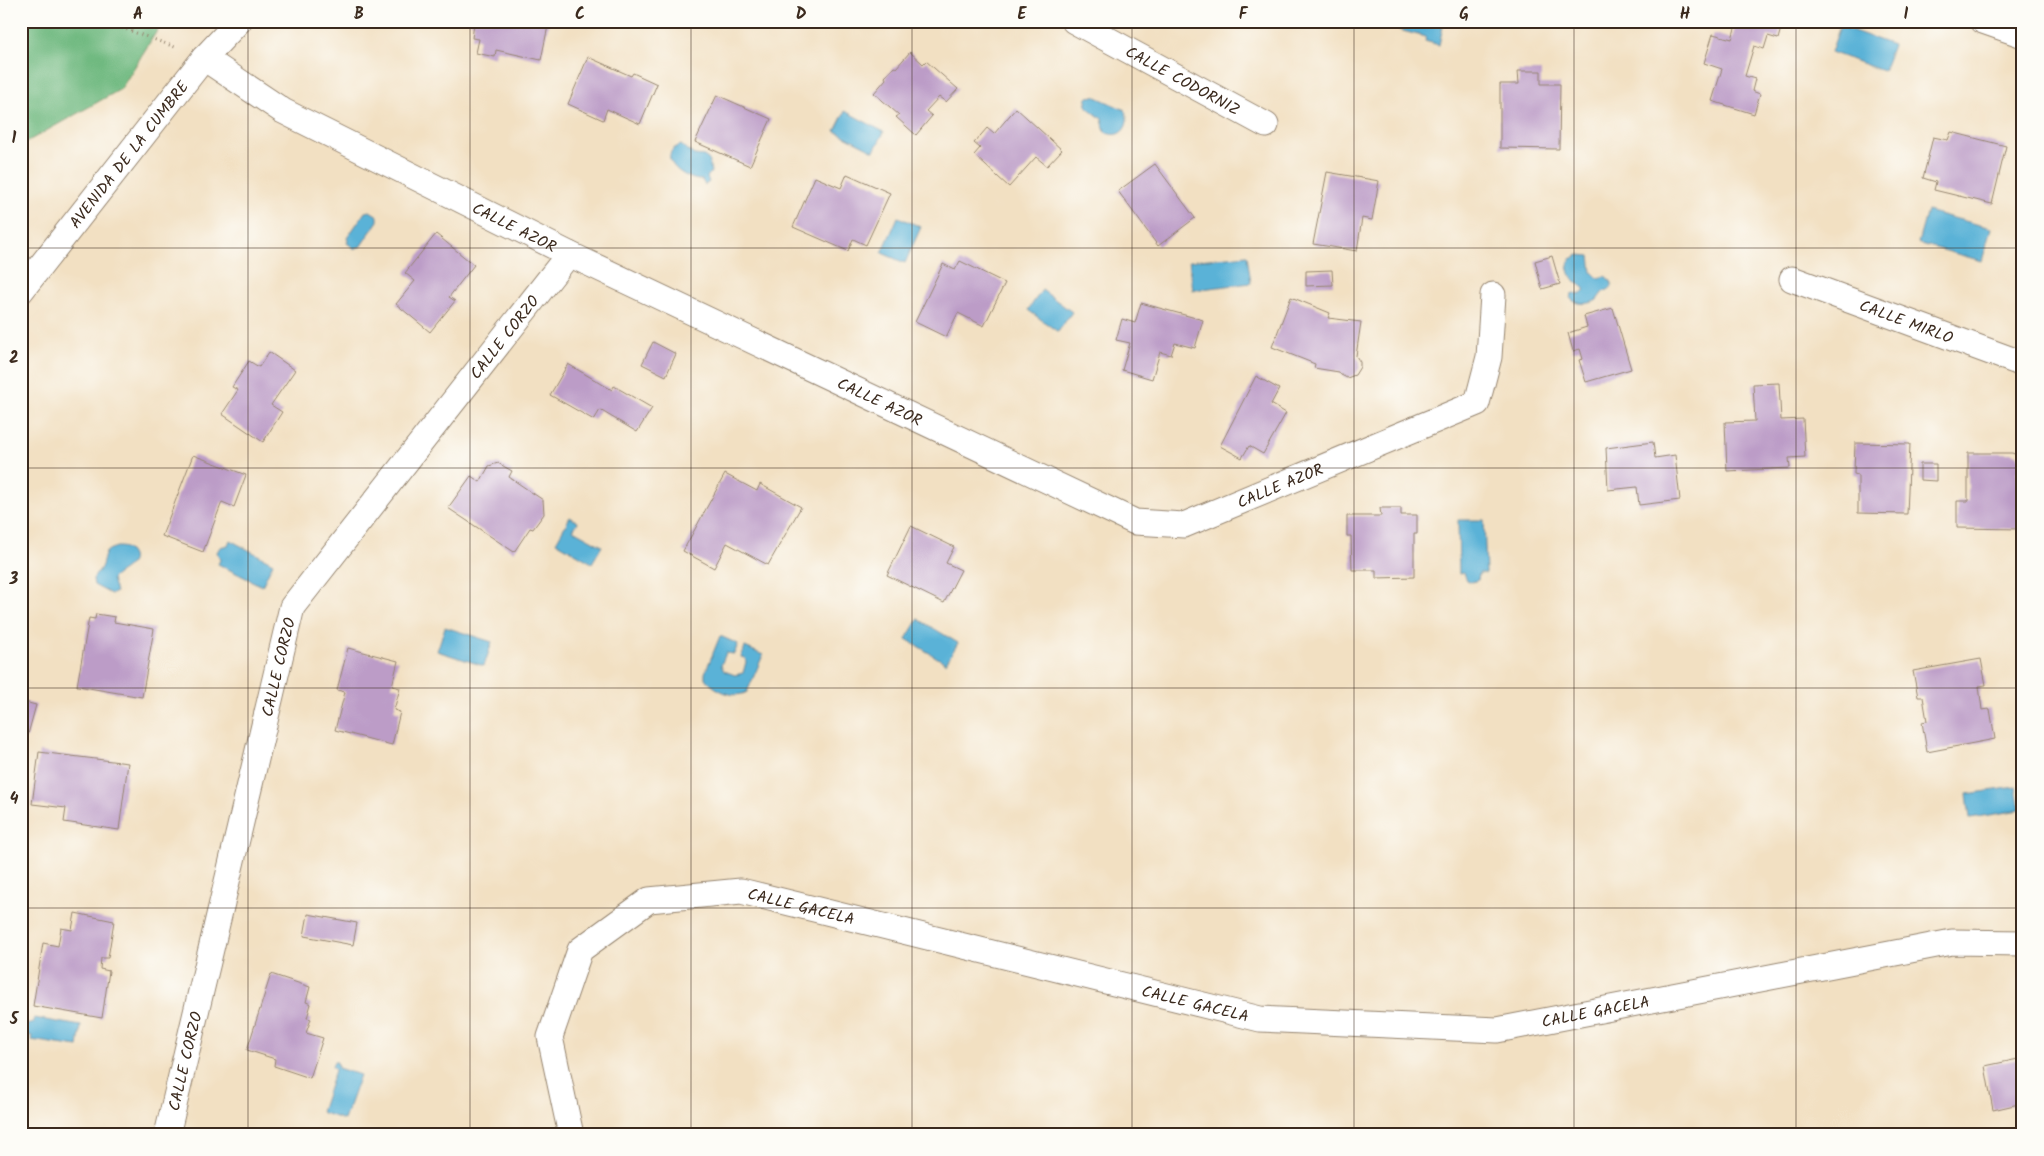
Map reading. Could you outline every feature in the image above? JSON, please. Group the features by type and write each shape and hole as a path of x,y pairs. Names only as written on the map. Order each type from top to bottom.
{"street":[{"name":"AVENIDA DE LA CUMBRE","path":"21,291 204,58 239,21"},
{"name":"CALLE CODORNIZ","path":"1074,21 1266,125"},
{"path":"1983,21 2023,34"},
{"name":"CALLE AZOR","path":"204,58 283,111 569,254 1136,522 1184,525 1477,403 1489,357 1493,295"},
{"name":"CALLE CORZO","path":"167,1135 292,607 569,254"},
{"name":"CALLE MIRLO","path":"1792,278 2023,364"},
{"name":"CALLE GACELA","path":"571,1135 550,1037 580,950 649,900 741,890 1260,1019 1497,1030 1952,942 2023,943"}],"path":[{"path":"103,21 204,58"}],"green space":[{"path":"21,21 163,21 121,89 21,145"}],"water":[{"path":"1401,21 1425,21 1443,26 1439,45 1425,41 1426,37 1399,30"},
{"path":"1840,26 1893,45 1883,71 1831,52"},
{"path":"1094,96 1125,110 1127,121 1124,130 1116,134 1105,132 1102,119 1087,107 1086,100 1088,97"},
{"path":"845,111 884,132 874,151 835,131"},
{"path":"681,145 694,155 704,156 709,160 711,172 707,177 709,182 705,185 702,180 687,176 674,167 670,155 673,149"},
{"path":"370,211 378,216 378,221 360,247 355,249 347,243 347,238 365,212"},
{"path":"1927,211 1991,228 1982,261 1918,243"},
{"path":"898,217 921,227 905,263 882,253"},
{"path":"1247,255 1251,283 1193,290 1189,261"},
{"path":"1579,255 1590,256 1592,272 1598,278 1605,276 1611,281 1611,288 1602,293 1597,300 1590,303 1579,303 1570,298 1573,293 1581,294 1585,291 1568,271 1571,259"},
{"path":"1042,290 1072,312 1058,332 1028,310"},
{"path":"570,517 578,522 573,530 602,546 592,563 556,542"},
{"path":"1458,520 1484,520 1486,573 1479,573 1478,580 1472,582 1467,580 1464,573 1459,574"},
{"path":"230,540 273,563 262,586 218,564 220,560 217,552 220,547 228,545"},
{"path":"117,547 128,550 132,560 127,567 112,579 116,592 111,594 94,585 93,579 101,567 106,553"},
{"path":"918,619 958,643 946,663 906,639"},
{"path":"445,627 492,642 484,666 437,651"},
{"path":"720,636 738,644 734,654 726,653 721,665 724,671 735,675 743,673 746,662 745,658 741,657 745,647 763,655 747,692 736,695 724,692 713,686 705,678 705,673"},
{"path":"2016,787 2020,810 1970,818 1967,794"},
{"path":"34,1018 81,1026 78,1047 31,1040 32,1036 27,1035 25,1030 26,1025 34,1023"},
{"path":"334,1062 337,1062 338,1068 360,1075 344,1120 321,1112 335,1070 332,1066"}],"building":[{"path":"466,21 549,21 541,60 496,50 495,57 476,53 479,39 472,38 474,24"},
{"path":"1737,21 1783,21 1778,39 1768,36 1764,49 1754,46 1745,76 1755,79 1752,91 1760,94 1754,114 1712,101 1722,69 1704,63 1713,34 1732,39"},
{"path":"910,52 923,64 926,61 958,89 946,102 939,97 926,111 932,116 916,135 896,117 899,115 874,93 886,79 885,77"},
{"path":"588,57 631,76 633,73 657,84 640,124 607,109 603,120 568,104"},
{"path":"1518,71 1541,71 1541,84 1560,84 1559,149 1500,148 1500,84 1519,84"},
{"path":"717,95 771,119 750,166 695,142"},
{"path":"1016,108 1062,150 1047,166 1036,157 1009,187 974,155 980,148 974,143 987,128 994,134"},
{"path":"1951,132 2006,146 1992,204 1934,190 1936,182 1923,178 1933,137 1948,140"},
{"path":"1155,164 1195,218 1158,246 1118,191"},
{"path":"1327,172 1379,181 1372,220 1362,218 1357,251 1313,244"},
{"path":"847,174 890,193 866,245 853,239 848,251 793,227 815,177 841,188"},
{"path":"436,234 474,265 449,297 455,301 430,332 396,304 415,281 405,273"},
{"path":"1552,256 1560,284 1542,289 1535,261"},
{"path":"960,261 1005,283 984,326 958,313 946,337 915,322 943,264 955,270"},
{"path":"1332,270 1333,285 1306,286 1306,271"},
{"path":"1291,297 1330,313 1328,318 1361,322 1356,356 1360,362 1360,367 1355,375 1347,378 1339,372 1314,368 1315,364 1272,347"},
{"path":"1141,303 1203,320 1195,348 1175,343 1171,355 1160,352 1152,379 1122,370 1130,343 1116,340 1122,319 1135,323"},
{"path":"1613,308 1631,369 1586,382 1579,360 1583,359 1580,349 1573,351 1568,333 1587,327 1584,316"},
{"path":"653,342 676,354 666,376 642,364"},
{"path":"269,352 295,370 271,405 282,412 263,442 222,414 238,390 232,387 249,361 259,367"},
{"path":"568,364 612,390 614,386 652,408 637,432 600,410 594,420 550,395"},
{"path":"1256,376 1279,389 1271,404 1286,413 1263,454 1249,446 1242,458 1220,446"},
{"path":"1779,383 1781,420 1803,419 1805,457 1789,458 1790,468 1727,471 1725,422 1755,421 1753,384"},
{"path":"1653,442 1655,458 1675,455 1680,500 1639,505 1637,487 1608,490 1606,448"},
{"path":"1855,443 1910,444 1907,514 1858,513 1858,475 1854,474"},
{"path":"1968,453 2012,453 2017,455 2022,461 2021,472 2017,472 2018,487 2021,487 2021,529 1957,528 1957,501 1968,501"},
{"path":"193,455 246,475 234,507 222,502 203,552 162,536"},
{"path":"498,463 512,471 509,477 543,500 544,514 533,529 530,528 514,552 448,508 471,476 480,482 489,466"},
{"path":"1920,464 1936,464 1936,481 1920,480"},
{"path":"725,474 757,491 760,484 801,507 768,565 727,543 714,568 683,551"},
{"path":"1380,508 1401,508 1401,515 1417,515 1417,534 1414,534 1414,577 1376,578 1376,570 1352,570 1351,536 1347,536 1347,516 1381,516"},
{"path":"911,526 954,547 946,563 961,570 944,603 887,575"},
{"path":"96,614 115,617 114,622 154,629 142,697 77,686 89,618 95,619"},
{"path":"348,648 398,661 392,686 400,688 394,710 400,712 392,745 335,730 345,692 337,690"},
{"path":"1981,659 1986,685 1979,686 1982,710 1990,709 1995,739 1927,752 1922,722 1927,721 1923,697 1918,697 1913,671"},
{"path":"21,701 36,705 27,738 21,737"},
{"path":"39,752 128,763 119,830 64,822 66,808 32,804"},
{"path":"75,913 114,921 108,958 101,958 100,969 109,971 102,1018 33,1006 43,943 58,946 61,928 72,930"},
{"path":"308,914 357,923 353,945 304,936"},
{"path":"271,974 310,987 306,1002 311,1004 307,1018 311,1019 306,1033 323,1038 310,1078 274,1066 275,1059 247,1050"},
{"path":"2023,1058 2023,1103 1993,1110 1985,1066"}]}
